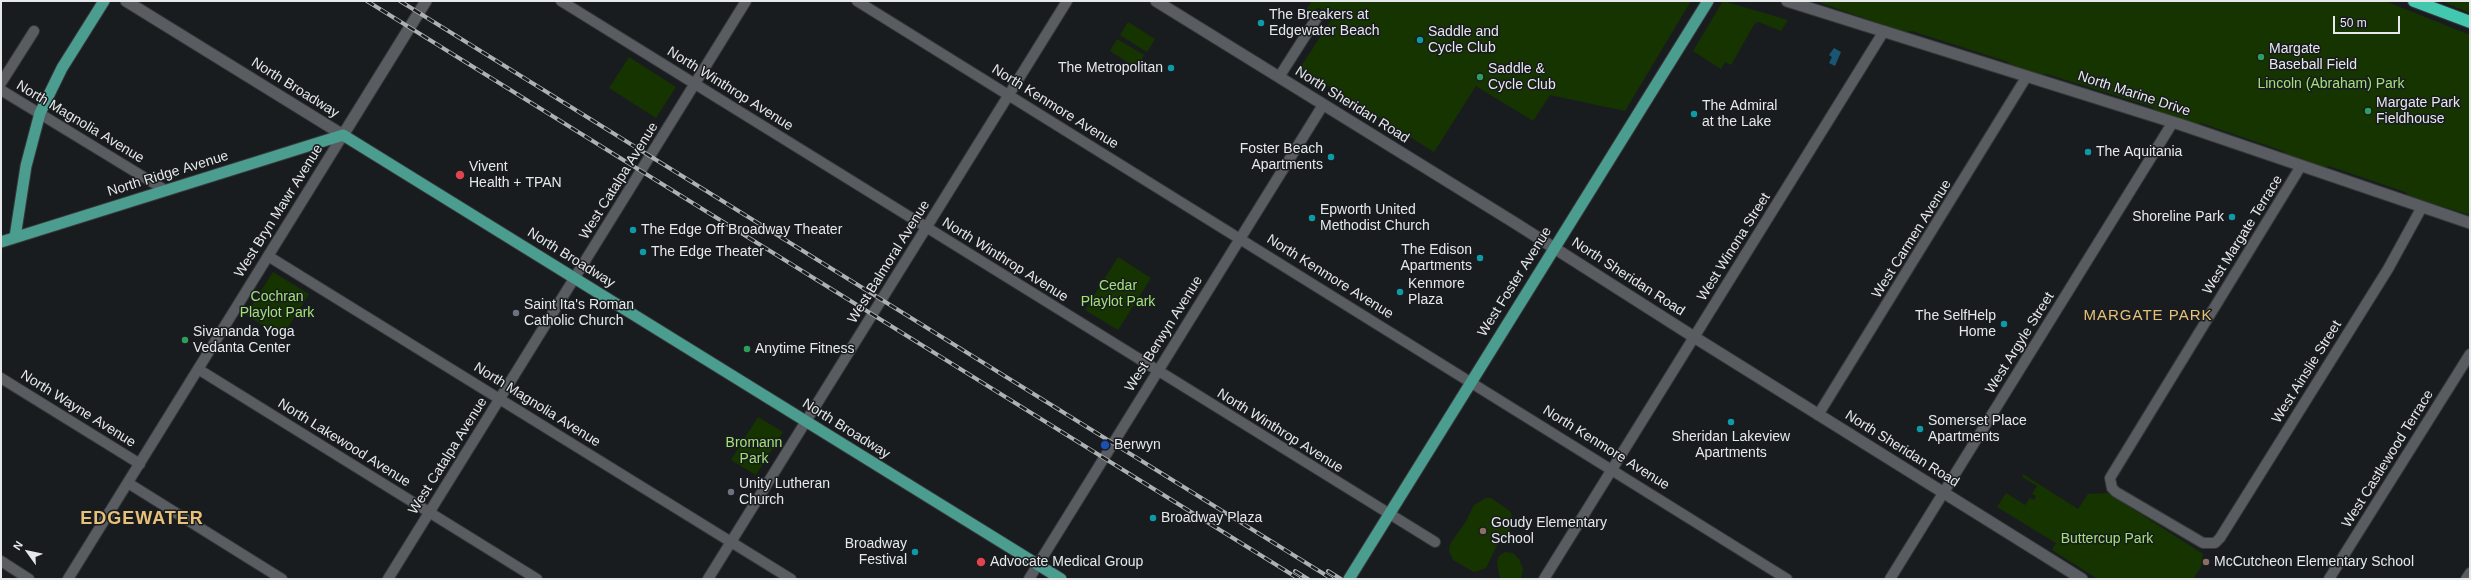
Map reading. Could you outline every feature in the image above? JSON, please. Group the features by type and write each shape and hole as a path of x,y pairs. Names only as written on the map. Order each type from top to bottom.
{"highway":[{"path":"2414,1 2470,22"}],"main road":[{"path":"15,237 26,166 40,113 62,68 104,1"},
{"name":"North Broadway","path":"126,1 1061,579"},
{"name":"West Bryn Mawr Avenue","path":"343,135 426,1"},
{"name":"North Sheridan Road","path":"1156,1 1554,247 1818,415 2082,579"},
{"name":"West Foster Avenue","path":"1349,579 1708,1"},
{"name":"North Marine Drive","path":"1787,1 2173,122 2470,223"},
{"name":"North Ridge Avenue","path":"1,242 343,135"}],"street":[{"name":"North Winthrop Avenue","path":"561,1 1435,542"},
{"name":"West Catalpa Avenue","path":"388,579 746,1"},
{"name":"North Kenmore Avenue","path":"857,1 1788,579"},
{"name":"West Balmoral Avenue","path":"708,579 1067,1"},
{"path":"1279,78 1318,16"},
{"path":"1,83 34,30"},
{"name":"West Winona Street","path":"1544,579 1884,31"},
{"name":"West Carmen Avenue","path":"1818,415 2027,76"},
{"name":"North Magnolia Avenue","path":"1,90 165,190"},
{"name":"West Berwyn Avenue","path":"1029,579 1323,105"},
{"name":"West Argyle Street","path":"1890,579 2173,122"},
{"name":"West Bryn Mawr Avenue","path":"68,579 343,135"},
{"name":"West Margate Terrace","path":"2208,545 2197,541 2116,492 2110,483 2112,472 2301,166"},
{"name":"West Ainslie Street","path":"2208,545 2220,538 2388,269 2422,207"},
{"name":"North Magnolia Avenue","path":"268,256 791,579"},
{"name":"West Castlewood Terrace","path":"2329,579 2470,354"},
{"name":"North Lakewood Avenue","path":"198,370 537,579"},
{"name":"North Wayne Avenue","path":"1,378 140,464"},
{"path":"128,483 282,579"},
{"path":"1,562 29,579"},
{"path":"2466,579 2470,573"}],"green space":[{"name":"Saddle & Cycle Club","path":"1312,1 1691,1 1625,111 1550,95 1533,121 1476,86 1434,152 1300,68 1333,17 1319,8 1310,12 1306,10"},
{"path":"1723,1 1788,20 1781,31 1759,22 1755,23 1731,65 1725,62 1721,69 1693,51"},
{"name":"Lincoln (Abraham) Park","path":"1815,1 2385,1 2470,35 2470,215 2410,197 2405,192 2329,166 2323,168 2289,156 2283,151 2201,123 2196,125 2157,112 2152,107 2047,74 2041,75 2011,66 2008,62 1912,31 1904,32"},
{"path":"2441,1 2470,1 2470,13"},
{"path":"1128,22 1155,39 1147,52 1120,35"},
{"path":"1117,39 1144,55 1137,68 1110,51"},
{"path":"629,57 676,87 656,118 609,88"},
{"name":"Cedar Playlot Park","path":"1118,257 1151,278 1118,330 1085,310"},
{"name":"Cochran Playlot Park","path":"273,272 309,294 282,337 246,315"},
{"name":"Bromann Park","path":"758,417 783,432 756,475 731,460"},
{"name":"Buttercup Park","path":"2023,474 2078,509 2088,494 2108,493 2203,554 2201,567 2193,579 2098,579 2052,550 2056,543 1997,507 2006,493 2025,505 2030,498 2034,500 2036,496 2032,494 2037,486 2022,477"},
{"path":"1486,498 1491,498 1511,512 1512,522 1509,531 1497,545 1486,568 1474,572 1453,560 1449,551 1450,544 1465,523 1474,505"},
{"path":"1505,552 1513,553 1519,559 1523,569 1521,579 1501,579 1497,562 1499,556"}],"water":[{"path":"1834,48 1841,52 1835,66 1829,63 1832,57 1829,55"}],"railway":[{"path":"367,1 1299,579"},
{"path":"400,1 1332,579"},
{"path":"1295,571 1308,579"},
{"path":"1328,571 1341,579"}],"place":[{"name":"The Breakers at Edgewater Beach","path":"1261,23"},
{"name":"Saddle and Cycle Club","path":"1420,40"},
{"name":"Margate Baseball Field","path":"2261,57"},
{"name":"The Metropolitan","path":"1171,68"},
{"name":"Saddle & Cycle Club","path":"1480,77"},
{"name":"Margate Park Fieldhouse","path":"2368,111"},
{"name":"The Admiral at the Lake","path":"1694,114"},
{"name":"The Aquitania","path":"2088,152"},
{"name":"Foster Beach Apartments","path":"1331,157"},
{"name":"Vivent Health + TPAN","path":"460,175"},
{"name":"Shoreline Park","path":"2232,217"},
{"name":"Epworth United Methodist Church","path":"1312,218"},
{"name":"The Edge Off Broadway Theater","path":"633,230"},
{"name":"The Edge Theater","path":"643,252"},
{"name":"The Edison Apartments","path":"1480,258"},
{"name":"Kenmore Plaza","path":"1400,292"},
{"name":"Saint Ita's Roman Catholic Church","path":"516,313"},
{"name":"The SelfHelp Home","path":"2004,324"},
{"name":"Sivananda Yoga Vedanta Center","path":"185,340"},
{"name":"Anytime Fitness","path":"747,349"},
{"name":"Sheridan Lakeview Apartments","path":"1731,422"},
{"name":"Somerset Place Apartments","path":"1920,429"},
{"name":"Berwyn","path":"1105,445"},
{"name":"Unity Lutheran Church","path":"731,492"},
{"name":"Broadway Plaza","path":"1153,518"},
{"name":"Goudy Elementary School","path":"1483,531"},
{"name":"Broadway Festival","path":"915,552"},
{"name":"Advocate Medical Group","path":"981,562"},
{"name":"McCutcheon Elementary School","path":"2206,562"}],"district":[{"name":"MARGATE PARK","path":"2148,316"},
{"name":"EDGEWATER","path":"142,519"}]}
